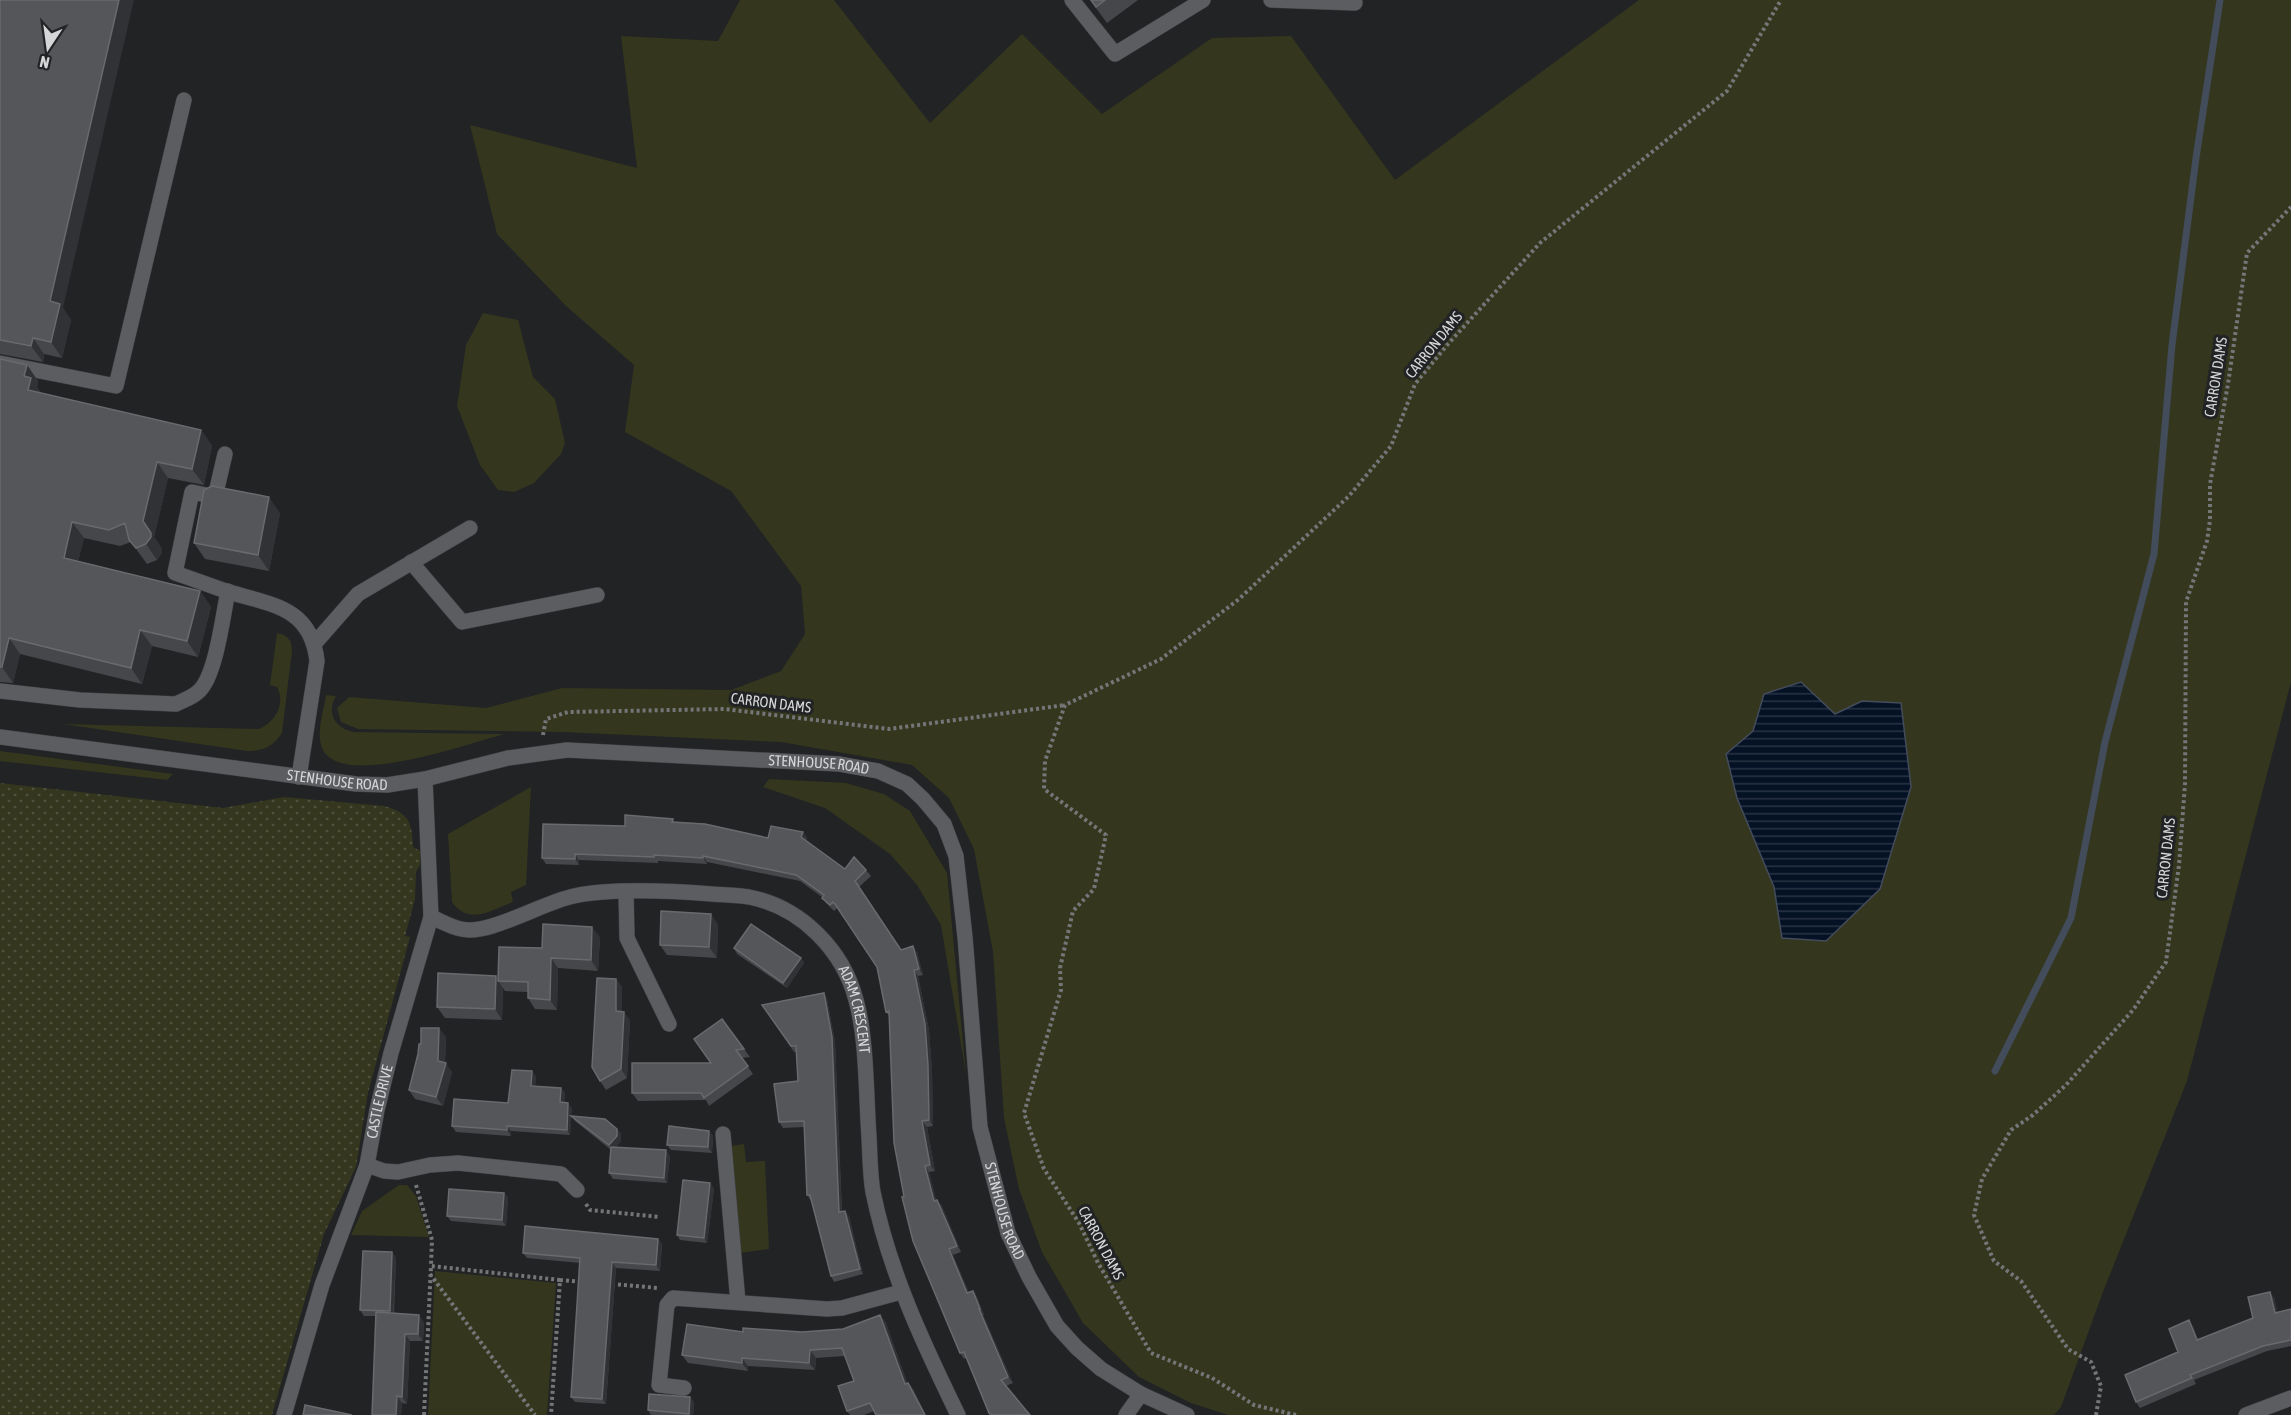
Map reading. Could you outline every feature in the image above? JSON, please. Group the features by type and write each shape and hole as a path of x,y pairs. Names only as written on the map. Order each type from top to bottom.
{"street":[{"path":"1072,0 1114,54 1203,0"},
{"path":"1271,0 1355,3"},
{"path":"0,363 116,386 184,100"},
{"path":"225,454 215,497 192,492 175,573 272,604 298,618 307,628 315,643 317,661 299,777"},
{"path":"315,643 358,594 470,528"},
{"path":"411,561 462,622 597,595"},
{"path":"0,691 104,701 176,704 190,698 201,690 210,676 228,591"},
{"name":"STENHOUSE ROAD","path":"0,737 356,784 387,785 425,779 508,758 567,750 839,764 878,771 907,784 944,824 956,856 965,937 980,1127 1008,1233 1029,1277 1057,1326 1077,1348 1101,1369 1141,1394 1187,1415"},
{"name":"CASTLE DRIVE","path":"284,1415 322,1285 367,1165 391,1053 431,917 425,779"},
{"name":"ADAM CRESCENT","path":"431,917 461,929 473,931 573,896 596,892 710,894 749,897 772,904 816,932 835,952 849,979 856,1001 861,1032 873,1189 884,1240 902,1292 958,1415"},
{"path":"626,892 627,938 669,1024"},
{"path":"723,1134 738,1302"},
{"path":"367,1165 384,1171 398,1172 430,1165 458,1163 561,1174 577,1190"},
{"path":"684,1388 659,1385 667,1305 673,1299 827,1309 842,1308 902,1292"},
{"path":"1126,1415 1141,1394"},
{"path":"2246,1415 2291,1398"}],"path":[{"name":"CARRON DAMS","path":"543,738 546,719 568,712 725,709 889,729 1065,705 1161,659 1239,599 1349,496 1392,446 1415,384 1448,344 1540,243 1727,90 1781,0"},
{"name":"CARRON DAMS","path":"2096,1415 2101,1386 2091,1362 2067,1349 2021,1281 1994,1261 1974,1215 1982,1179 2012,1130 2033,1115 2066,1085 2133,1010 2166,962 2179,865 2185,784 2187,602 2207,541 2210,519 2210,484 2228,384 2247,253 2291,207"},
{"name":"CARRON DAMS","path":"1065,705 1045,761 1044,789 1106,835 1094,889 1074,911 1060,968 1061,990 1024,1113 1044,1169 1078,1223 1098,1263 1151,1353 1212,1378 1254,1405 1296,1415"},
{"path":"411,1170 432,1240 424,1415"},
{"path":"577,1190 590,1210 660,1217"},
{"path":"431,1266 594,1282"},
{"path":"430,1274 535,1415"},
{"path":"551,1415 560,1280"},
{"path":"605,1284 661,1288 673,1299"}],"green space":[{"path":"740,0 834,0 930,123 1022,34 1102,114 1212,38 1291,36 1395,180 1639,0 2291,0 2291,682 2187,1081 2103,1292 2061,1407 2054,1415 1228,1415 1191,1403 1139,1377 1083,1323 1042,1252 1019,1189 1004,1118 993,952 974,849 949,798 912,765 781,742 562,732 358,729 341,722 337,708 349,697 486,708 562,688 731,690 781,671 805,634 801,586 731,491 625,432 634,365 566,306 497,234 470,125 637,168 621,36 718,41"},
{"path":"483,313 518,320 533,377 555,399 565,443 561,454 534,483 514,492 498,490 480,465 457,406 466,345"},
{"path":"277,633 289,639 292,651 282,733 275,742 267,747 247,751 63,724 259,729 270,722 279,706 277,687 270,685"},
{"path":"326,695 336,696 332,708 334,719 341,727 353,732 504,734 408,760 355,765 335,761 323,750 320,737"},
{"path":"0,751 173,774 167,780 0,761"},
{"path":"769,779 846,783 884,794 910,811 947,873 966,1074 941,925 917,885 890,854 825,808 763,787"},
{"path":"0,783 223,808 284,797 384,806 399,812 408,820 412,831 413,847 420,851 420,865 416,872 415,899 405,936 410,937 368,1093 356,1167 324,1234 272,1415 0,1415"},
{"path":"531,787 526,885 511,892 513,902 481,914 466,913 452,902 448,834"},
{"path":"744,1144 746,1162 765,1161 769,1249 740,1253 731,1146"},
{"path":"399,1185 407,1185 416,1196 429,1237 351,1235 362,1211"},
{"path":"435,1271 556,1283 547,1415 428,1415"}],"water":[{"path":"1801,682 1835,714 1862,701 1901,703 1911,787 1880,889 1826,941 1782,938 1774,887 1737,798 1726,754 1753,731 1764,694"}],"building":[{"path":"0,0 119,0 50,301 60,304 51,342 33,338 31,346 0,340"},
{"path":"1091,0 1105,0 1096,7"},
{"path":"0,359 27,365 24,376 31,378 28,390 201,430 192,469 157,462 143,521 151,533 146,544 136,548 129,540 125,523 109,530 72,522 64,558 200,591 187,641 140,630 131,668 9,638 2,667 0,667"},
{"path":"212,486 269,497 258,555 194,543 204,490"},
{"path":"625,815 705,824 768,838 771,826 803,832 801,837 845,869 854,857 866,870 855,881 901,950 913,946 919,969 914,970 925,1024 928,1065 929,1120 922,1121 930,1165 925,1166 934,1201 937,1200 957,1246 949,1249 967,1293 973,1291 1008,1377 1001,1380 1030,1415 991,1415 989,1413 964,1352 960,1353 913,1241 902,1197 904,1196 894,1143 889,1011 886,1012 877,967 835,904 833,902 830,905 822,898 824,895 796,875 703,856 703,858 575,854 575,859 542,858 543,824 625,826"},
{"path":"661,911 711,914 709,947 660,945"},
{"path":"543,924 592,927 591,960 551,958 550,1000 528,998 528,982 498,981 499,947 542,948"},
{"path":"751,924 801,958 783,983 734,948"},
{"path":"438,973 496,976 495,1009 437,1007"},
{"path":"597,978 616,979 616,1011 624,1012 621,1069 600,1081 592,1067"},
{"path":"824,993 832,1037 839,1212 845,1211 860,1269 831,1276 810,1195 807,1195 804,1121 779,1122 774,1084 798,1081 796,1046 791,1046 762,1005"},
{"path":"722,1019 744,1049 736,1050 748,1066 704,1098 701,1093 632,1093 632,1063 711,1063 694,1039"},
{"path":"421,1028 439,1028 438,1061 446,1063 436,1097 409,1090 419,1044 421,1044"},
{"path":"512,1070 532,1071 531,1086 561,1088 560,1102 568,1103 567,1130 507,1126 507,1130 452,1126 454,1099 508,1103"},
{"path":"571,1116 605,1119 617,1129 617,1136 609,1145"},
{"path":"669,1126 709,1131 708,1147 667,1145"},
{"path":"611,1147 666,1150 664,1178 609,1173"},
{"path":"683,1180 710,1183 704,1238 677,1235"},
{"path":"449,1189 504,1193 502,1220 447,1216"},
{"path":"525,1226 658,1239 656,1265 612,1262 602,1399 571,1397 580,1258 523,1253"},
{"path":"363,1251 392,1252 390,1311 360,1310"},
{"path":"2270,1292 2275,1313 2291,1309 2291,1340 2263,1346 2190,1375 2192,1378 2136,1402 2125,1375 2178,1352 2169,1329 2189,1320 2197,1340 2253,1318 2248,1297"},
{"path":"376,1312 419,1315 418,1334 405,1334 402,1397 397,1396 396,1415 372,1415"},
{"path":"880,1315 905,1384 908,1383 925,1415 876,1415 870,1403 847,1411 838,1386 854,1381 842,1348 810,1350 809,1363 742,1358 742,1363 682,1355 687,1324 743,1332 743,1328 802,1332 843,1329"},
{"path":"649,1394 690,1397 689,1414 648,1410"},
{"path":"305,1405 352,1415 303,1415"}],"waterway":[{"path":"1995,1071 2071,918 2105,742 2154,554 2172,345 2196,158 2220,0"}]}
